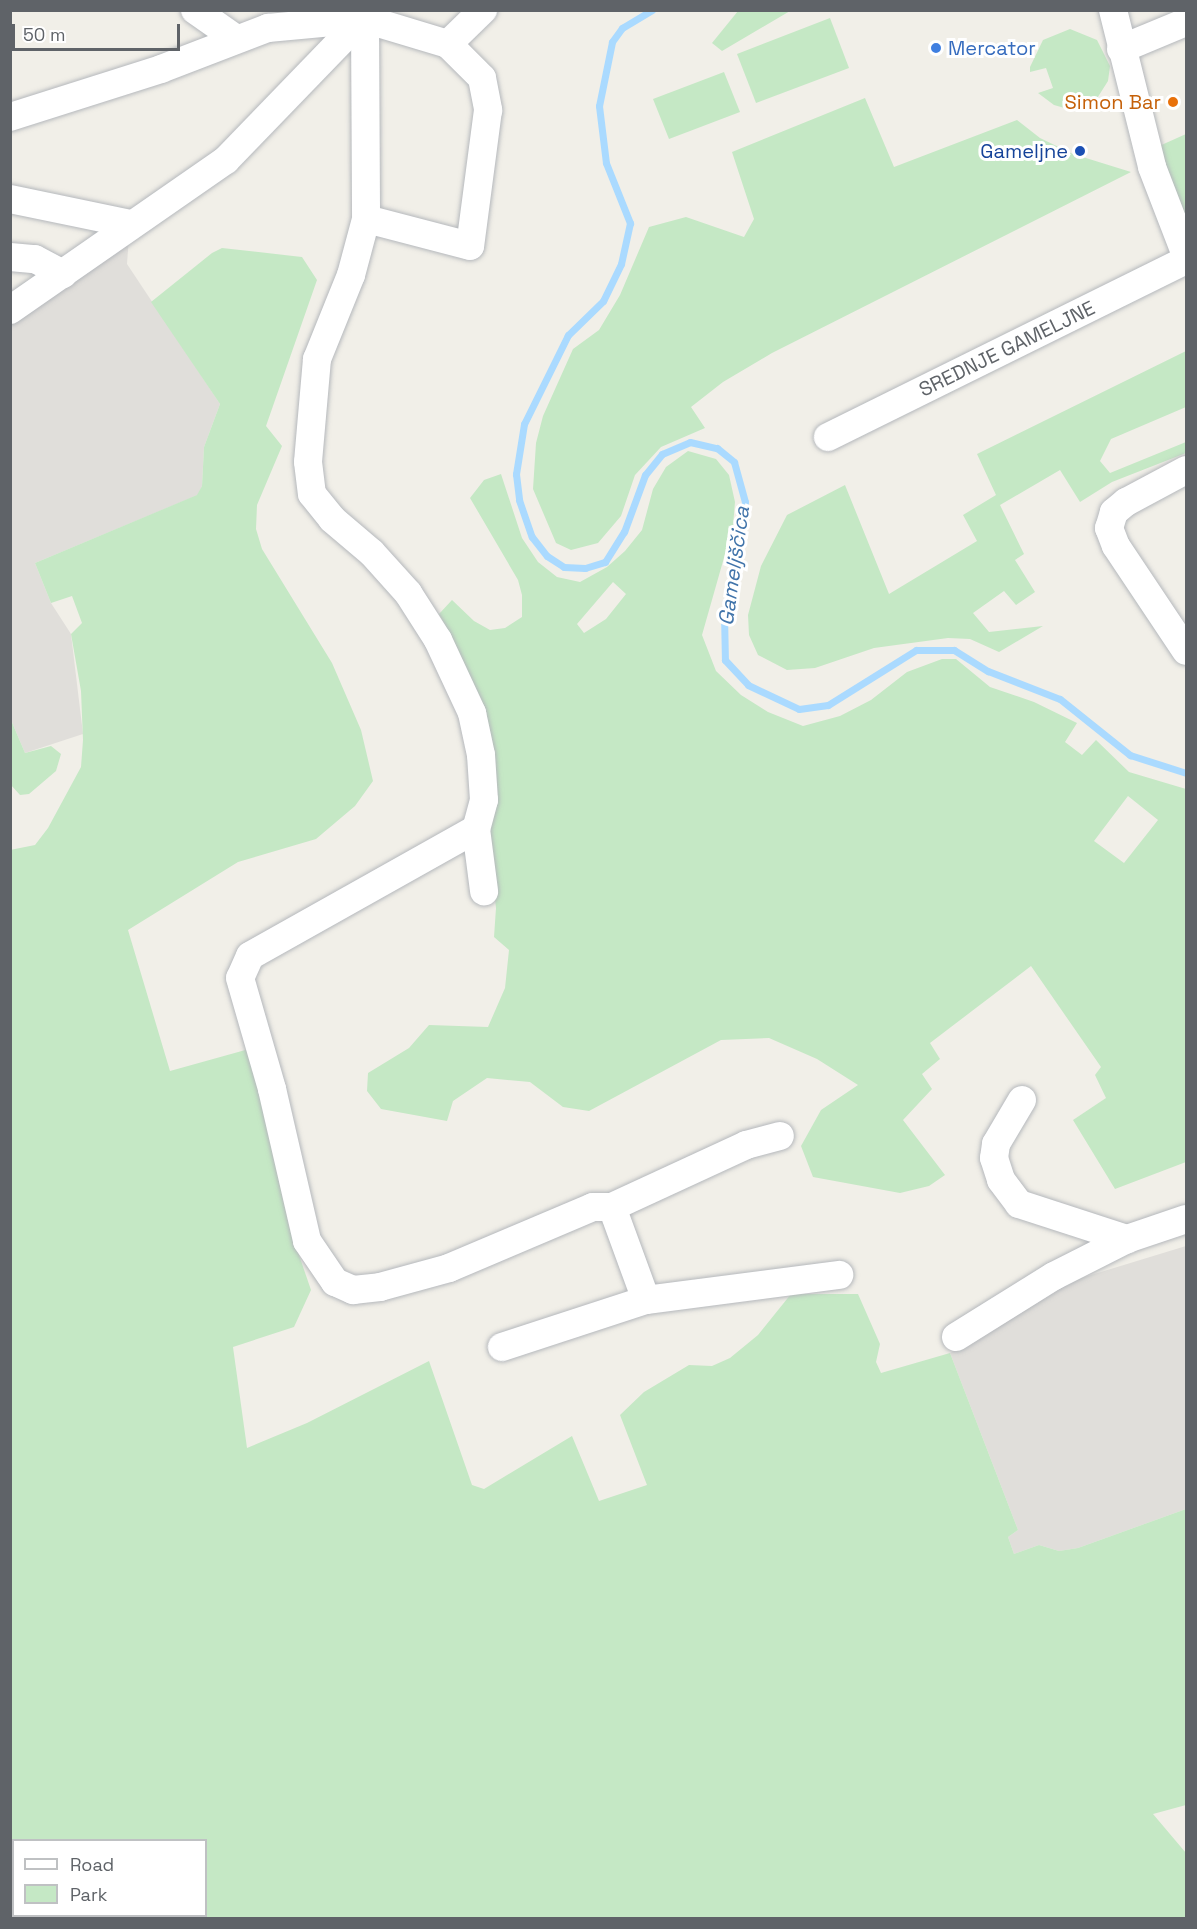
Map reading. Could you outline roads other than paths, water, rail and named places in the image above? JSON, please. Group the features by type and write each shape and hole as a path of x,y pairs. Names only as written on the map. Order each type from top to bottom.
{"street":[{"path":"195,10 235,38"},
{"path":"448,44 483,10"},
{"path":"1113,10 1152,167 1186,255"},
{"path":"368,15 366,219 351,275 317,359 308,462 312,494 332,519 372,553 408,593 438,640 472,713 481,755 484,800 476,829 484,891"},
{"path":"10,310 226,160 368,15"},
{"path":"10,117 161,69 235,38 268,28 368,15 448,44 482,78 488,110 470,246 366,219"},
{"path":"1121,49 1186,22"},
{"path":"10,199 131,224"},
{"path":"10,257 34,259 63,274"},
{"name":"SREDNJE GAMELJNE","path":"828,437 1186,261"},
{"path":"1186,470 1126,502 1114,512 1109,528 1116,546 1186,651"},
{"path":"476,829 250,956 240,978 272,1089 307,1240 335,1282 353,1290 380,1287 448,1268 593,1207 612,1207 746,1145 780,1136"},
{"path":"1022,1100 996,1144 994,1158 1001,1180 1019,1204 1127,1239"},
{"path":"612,1207 646,1300"},
{"path":"956,1337 1054,1276 1127,1239 1186,1219"},
{"path":"502,1347 646,1300 839,1275"}],"waterway":[{"name":"Gameljščica","path":"652,10 622,28 612,42 599,106 606,163 630,223 621,264 603,301 568,335 524,424 516,474 519,500 532,537 547,556 564,567 585,568 605,562 624,532 645,475 662,454 690,442 717,448 734,462 745,502 738,561 724,614 725,660 748,685 799,709 828,705 916,650 954,650 988,671 1060,699 1130,755 1186,773"}],"place":[{"name":"Mercator","path":"936,48"},
{"name":"Simon Bar","path":"1173,102"},
{"name":"Gameljne","path":"1080,151"}]}
